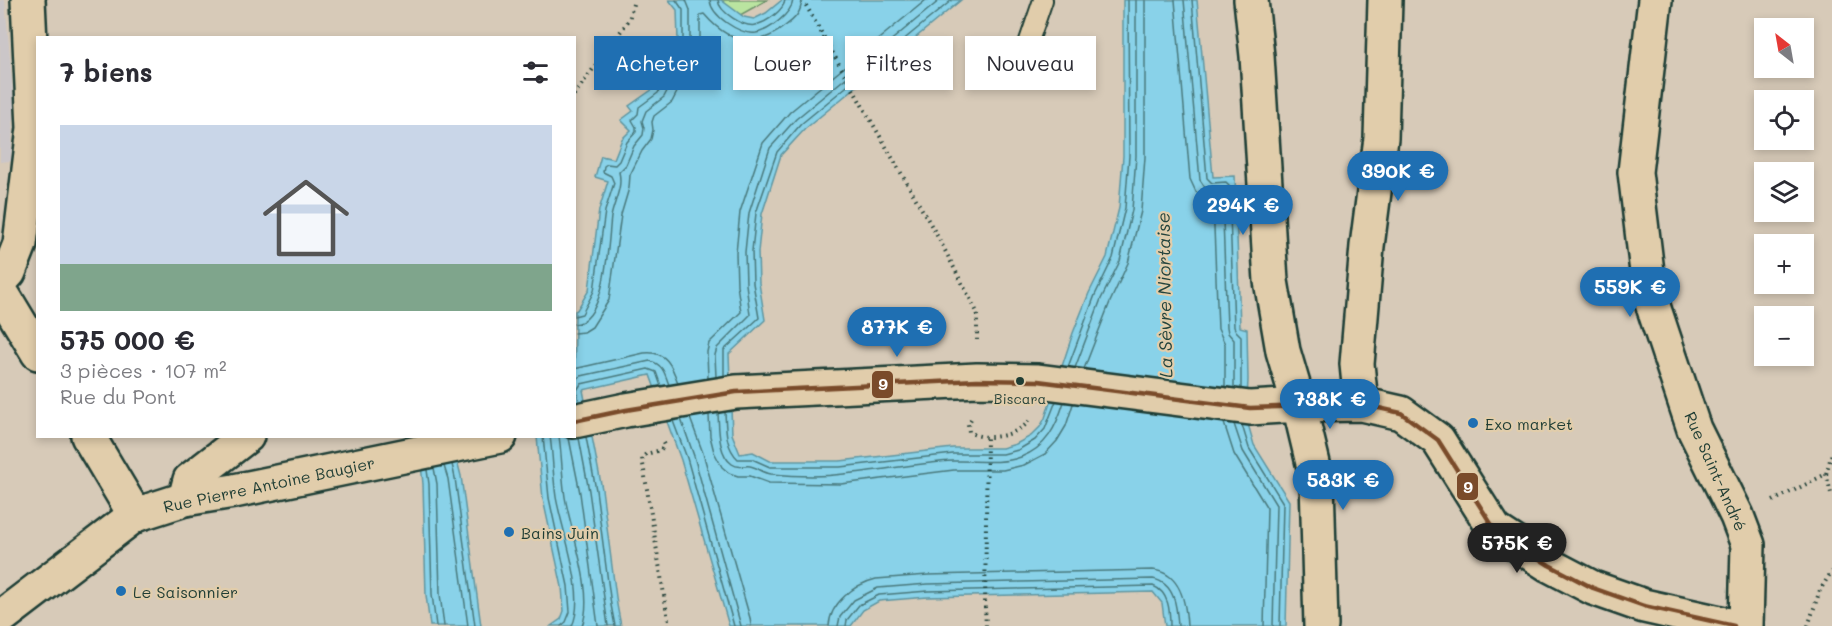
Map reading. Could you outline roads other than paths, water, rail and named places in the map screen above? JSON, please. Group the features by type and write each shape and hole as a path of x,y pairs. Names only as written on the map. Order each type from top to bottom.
{"street":[{"path":"0,282 9,272 20,244 34,128 28,0"},
{"path":"1251,0 1257,56 1271,281 1283,351 1317,480 1321,626"},
{"path":"1360,404 1357,364 1367,246 1381,138 1385,0"},
{"name":"Rue Saint-André","path":"1656,0 1635,172 1650,297 1694,429 1737,516 1748,545 1746,626"},
{"path":"0,290 36,350"},
{"path":"576,421 736,392 977,380 1038,381 1250,408 1360,404 1401,413 1438,440 1495,530 1549,565 1593,588 1644,606 1734,626"},
{"path":"88,438 135,515"},
{"path":"185,499 190,480 244,438"},
{"name":"Rue Pierre Antoine Baugier","path":"0,618 135,515 185,499 491,438"}],"lane":[{"path":"1031,36 1043,0"}],"water":[{"name":"La Sèvre Niortaise","path":"669,0 721,0 744,17 754,19 782,0 961,0 917,36 845,36 845,90 852,90 805,129 781,155 762,214 758,252 759,283 765,320 729,354 732,434 740,454 753,452 770,461 840,461 953,448 1002,448 1031,436 1040,427 1073,333 1107,257 1119,208 1123,156 1123,0 1197,0 1213,177 1235,176 1240,327 1247,329 1246,417 1254,445 1289,501 1286,626 1165,626 1162,603 1153,592 928,597 879,601 863,610 851,626 729,626 681,460 650,375 583,390 602,489 621,626 551,626 561,619 564,611 562,587 543,499 537,438 576,438 576,310 589,290 599,210 608,181 595,177 601,156 614,159 622,139 631,130 621,120 633,111 629,106 652,90 721,90 721,36 678,36 677,10"},
{"path":"451,438 461,476 481,626 430,626 426,595 420,454"}],"place":[{"name":"Biscara","path":"1020,381"},
{"name":"Exo market","path":"1473,423"},
{"name":"Bains Juin","path":"509,532"},
{"name":"Le Saisonnier","path":"121,591"}]}
